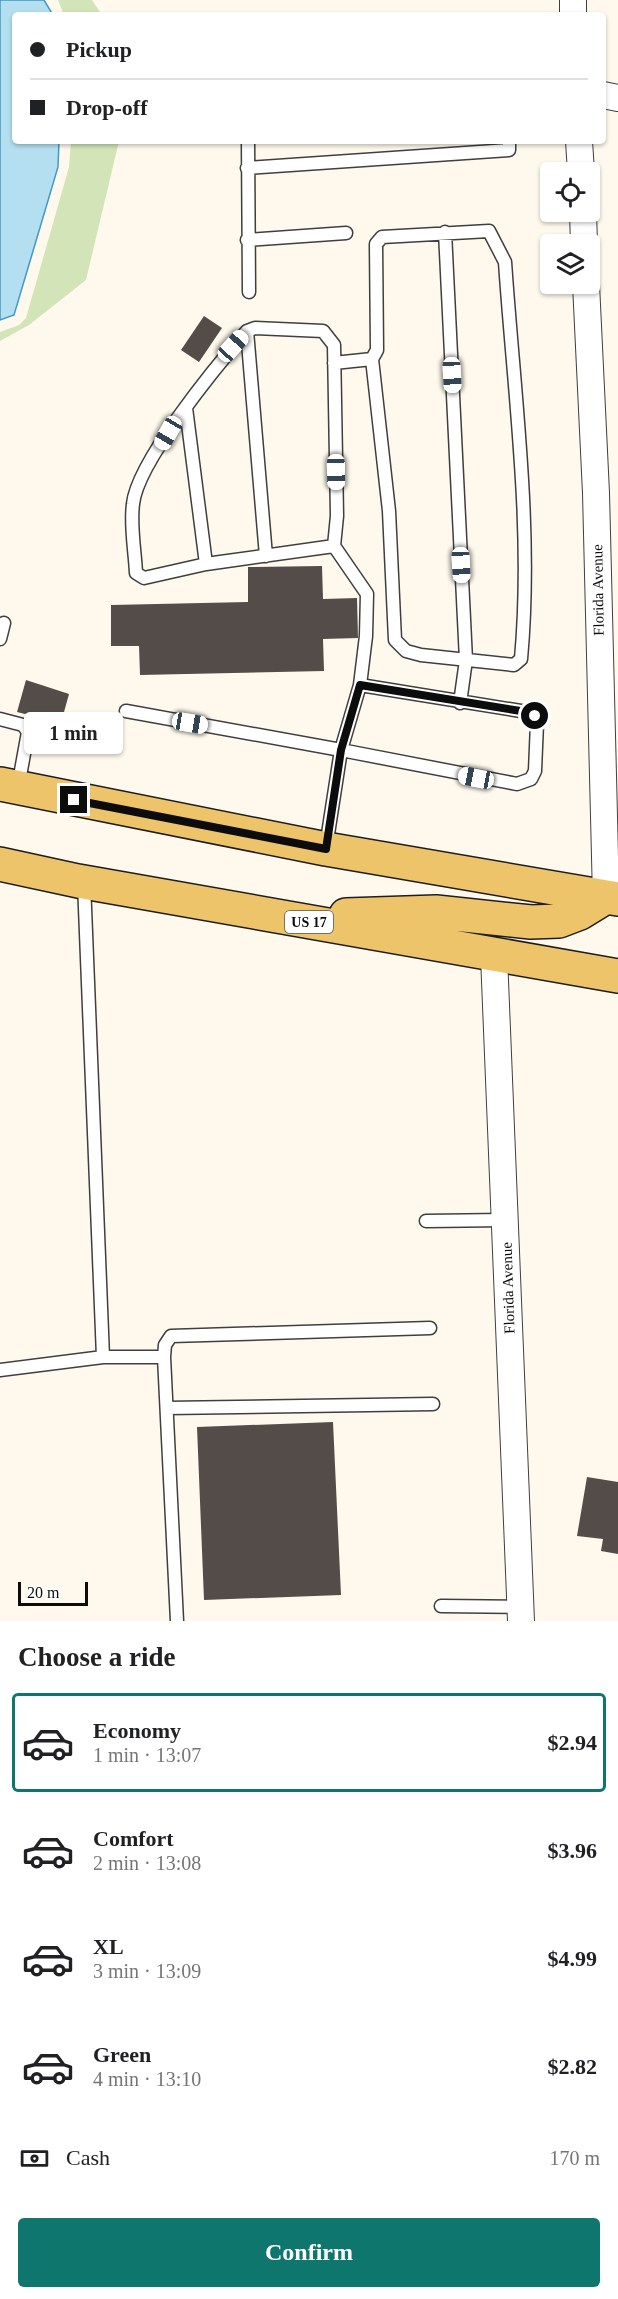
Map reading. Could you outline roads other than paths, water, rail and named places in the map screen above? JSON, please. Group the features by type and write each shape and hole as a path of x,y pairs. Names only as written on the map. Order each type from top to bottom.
{"main road":[{"path":"9,786 326,849 612,898"},
{"name":"US 17","path":"0,864 494,956 618,976"},
{"path":"281,917 436,912 531,922 559,921 612,898"}],"street":[{"path":"579,144 580,162"},
{"name":"Florida Avenue","path":"587,294 607,495 612,898"},
{"name":"Florida Avenue","path":"494,956 521,1614"}],"lane":[{"path":"248,144 249,292"},
{"path":"247,168 509,150 509,144"},
{"path":"489,231 505,262 524,532 521,659 514,665 406,651 395,640 389,511 372,359 377,351 376,244 382,237 393,234 489,231"},
{"path":"445,232 466,660 460,703"},
{"path":"247,240 346,233"},
{"path":"326,849 341,750 360,685 366,636 367,594 334,546 337,516 334,345 323,331 255,328 247,331 168,433 137,485 132,504 136,573 144,578 206,564 334,546"},
{"path":"247,331 266,556"},
{"path":"334,363 372,359"},
{"path":"186,408 206,564"},
{"path":"0,639 4,623"},
{"path":"126,711 341,750 497,782 517,784 531,779 536,771 537,723 535,716 527,712 460,703 360,685"},
{"path":"0,718 23,725 28,732 9,786"},
{"path":"84,881 103,1357"},
{"path":"426,1221 505,1220"},
{"path":"177,1621 164,1357 165,1345 171,1336 430,1328"},
{"path":"0,1370 103,1357 164,1357"},
{"path":"167,1408 433,1404"},
{"path":"441,1606 521,1614"}],"water":[{"path":"0,0 44,0 51,12 12,12 12,144 59,144 58,167 14,315 0,320"}]}
